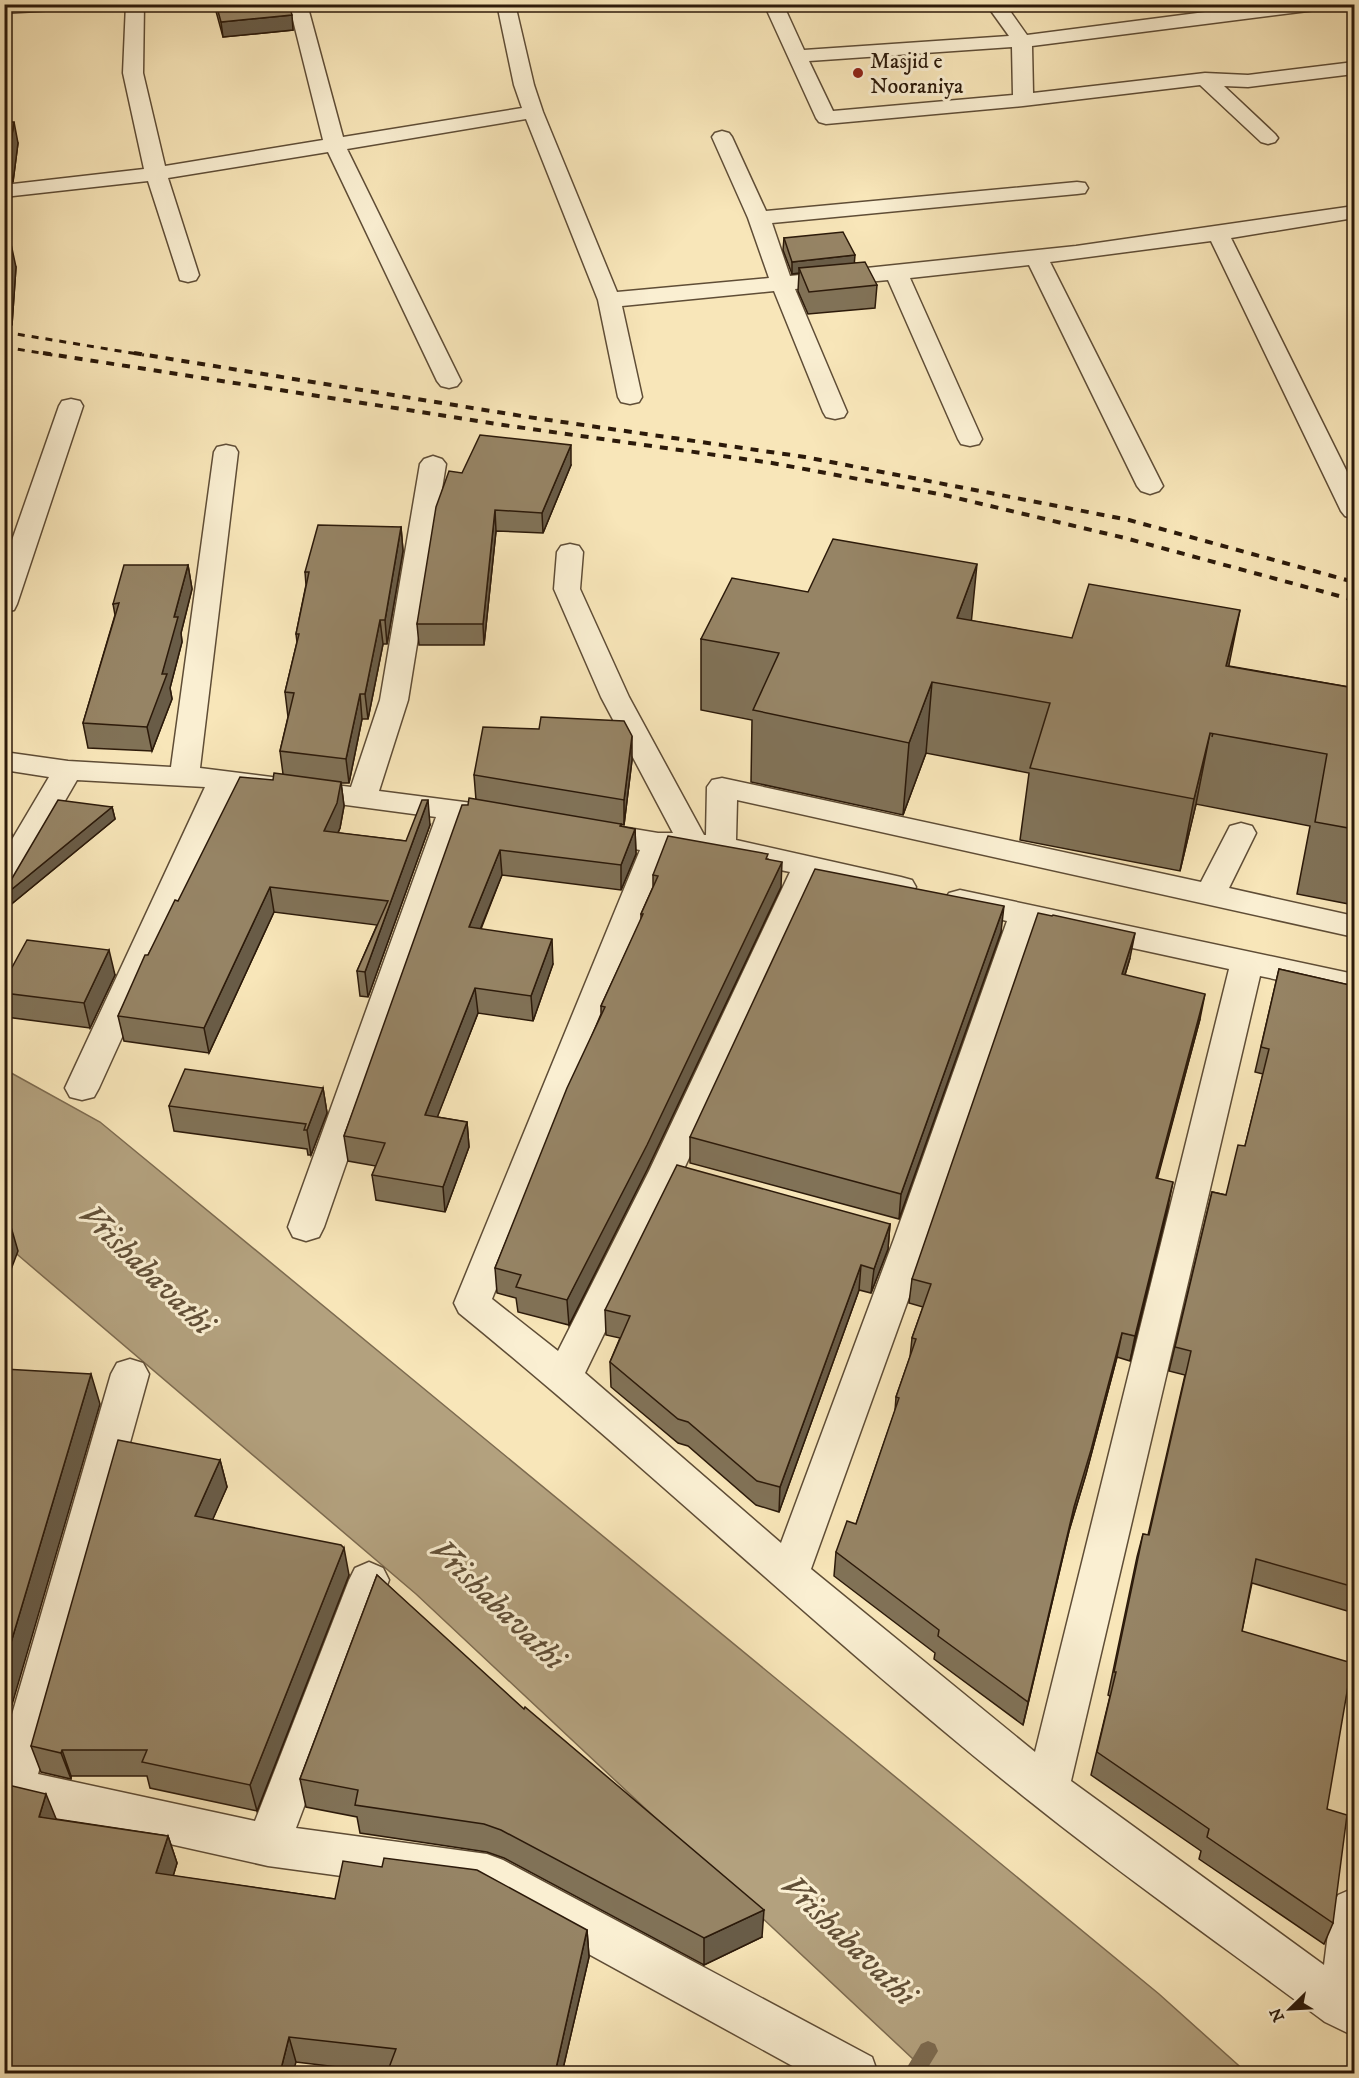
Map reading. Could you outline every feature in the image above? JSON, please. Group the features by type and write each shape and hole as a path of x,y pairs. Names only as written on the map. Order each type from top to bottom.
{"street":[{"path":"4,7 54,4"},
{"path":"135,4 133,73 156,174 188,274"},
{"path":"298,4 335,146 449,381"},
{"path":"506,4 524,85 533,112 609,300 630,397"},
{"path":"773,4 826,118 1023,100 1204,79 1248,81 1354,68"},
{"path":"995,4 1022,41 1023,100"},
{"path":"799,56 1022,41 1316,4"},
{"path":"1204,79 1268,138"},
{"path":"4,191 156,174 533,112"},
{"path":"722,137 759,218 782,284 835,412"},
{"path":"759,218 1077,188"},
{"path":"609,300 1036,257 1218,234 1354,212"},
{"path":"1218,234 1354,511"},
{"path":"1036,257 1150,486"},
{"path":"896,272 970,439"},
{"path":"4,603 71,406"},
{"path":"184,776 226,452"},
{"path":"362,797 394,700 433,464"},
{"path":"570,552 567,589 615,697 707,845"},
{"path":"4,761 68,770 224,779 454,809 534,822"},
{"path":"4,880 68,770"},
{"path":"82,1088 224,779"},
{"path":"707,845 722,787 1354,927"},
{"path":"306,1227 454,809"},
{"path":"568,828 658,843 707,845 1354,985"},
{"path":"1210,896 1241,833"},
{"path":"658,843 472,1302 564,1377 789,1575 1047,1789 1348,2010"},
{"path":"564,1377 683,1175 808,866"},
{"path":"789,1575 912,1239 1025,914"},
{"path":"1047,1789 1247,962"},
{"path":"878,1230 912,1239"},
{"path":"130,1374 9,1787 268,1845 487,1875 855,2073"},
{"path":"268,1845 369,1580"},
{"path":"1348,2010 1354,1910"}],"water":[{"name":"Vrishabavathi","path":"4,1069 100,1122 1159,1994 1247,2073 928,2073 416,1594 5,1244"}],"building":[{"path":"216,4 289,4 292,15 221,22"},
{"path":"4,122 14,122 8,160 4,160"},
{"path":"843,232 855,255 792,262 784,238"},
{"path":"11,244 7,302 4,302 4,245"},
{"path":"865,262 877,285 809,292 799,268"},
{"path":"480,435 571,445 542,513 495,510 483,624 417,624 436,507 449,471 462,473"},
{"path":"318,525 401,527 385,620 380,620 365,694 360,694 346,759 280,751 294,693 285,692 299,634 296,634 309,572 305,572"},
{"path":"833,539 977,564 957,618 1072,638 1089,584 1240,610 1226,666 1354,688 1354,829 1315,822 1327,754 1210,733 1194,799 1030,768 1050,703 932,682 909,743 753,710 779,653 701,639 732,578 808,592"},
{"path":"124,565 188,565 174,617 178,617 162,674 167,674 147,727 83,723 119,603 113,604"},
{"path":"541,717 624,721 632,736 624,800 474,775 483,727 539,729"},
{"path":"274,773 341,782 337,803 324,831 406,841 422,800 428,800 365,972 357,971 388,901 270,887 204,1028 118,1016 145,955 148,955 175,900 178,901 240,777 273,780"},
{"path":"469,798 621,824 620,826 635,829 621,865 500,850 469,927 552,939 531,996 475,988 425,1115 467,1122 443,1187 372,1175 385,1143 344,1136 462,805 468,805"},
{"path":"58,800 112,807 6,894 4,892"},
{"path":"668,836 768,854 766,859 782,862 647,1145 567,1300 516,1287 521,1275 495,1268 567,1088 605,1007 601,1006 643,914 641,914 658,876 653,875"},
{"path":"815,869 1004,906 901,1194 690,1137"},
{"path":"1038,913 1135,933 1122,974 1205,994 1156,1178 1173,1182 1135,1336 1122,1333 1074,1507 1028,1702 938,1636 939,1630 836,1552 847,1521 856,1524 899,1398 896,1397 916,1339 912,1338 931,1284 912,1279"},
{"path":"27,940 109,950 84,1003 4,993 4,982"},
{"path":"1279,969 1354,986 1354,1587 1256,1559 1242,1631 1352,1663 1327,1809 1347,1815 1333,1923 1207,1837 1209,1829 1097,1752 1116,1672 1114,1672 1143,1534 1149,1535 1191,1351 1175,1347 1212,1192 1226,1195 1238,1145 1245,1146 1269,1049 1261,1047"},
{"path":"185,1069 323,1088 307,1130 304,1130 306,1124 169,1106"},
{"path":"677,1165 890,1224 874,1269 861,1265 780,1487 757,1481 688,1422 678,1419 610,1362 630,1316 605,1310"},
{"path":"4,1220 9,1220 4,1231"},
{"path":"4,1369 91,1374 4,1666"},
{"path":"118,1440 220,1460 195,1516 341,1545 344,1548 250,1785 142,1762 147,1750 62,1750 61,1753 31,1746"},
{"path":"377,1575 524,1709 525,1707 764,1910 704,1938 501,1830 484,1824 355,1805 358,1790 300,1779"},
{"path":"4,1784 46,1794 39,1817 168,1836 156,1873 335,1899 343,1861 382,1867 384,1858 477,1870 587,1930 555,2073 387,2073 396,2049 289,2037 280,2073 4,2073"}],"waterway":[{"path":"912,2074 928,2051"}],"railway":[{"path":"4,332 144,355"},
{"path":"4,347 53,355"},
{"path":"43,353 510,426 772,463 944,495 1125,538 1354,600"},
{"path":"134,353 528,417 805,457 1129,520 1354,582"}],"place":[{"name":"Masjid e Nooraniya","path":"858,73"}]}
